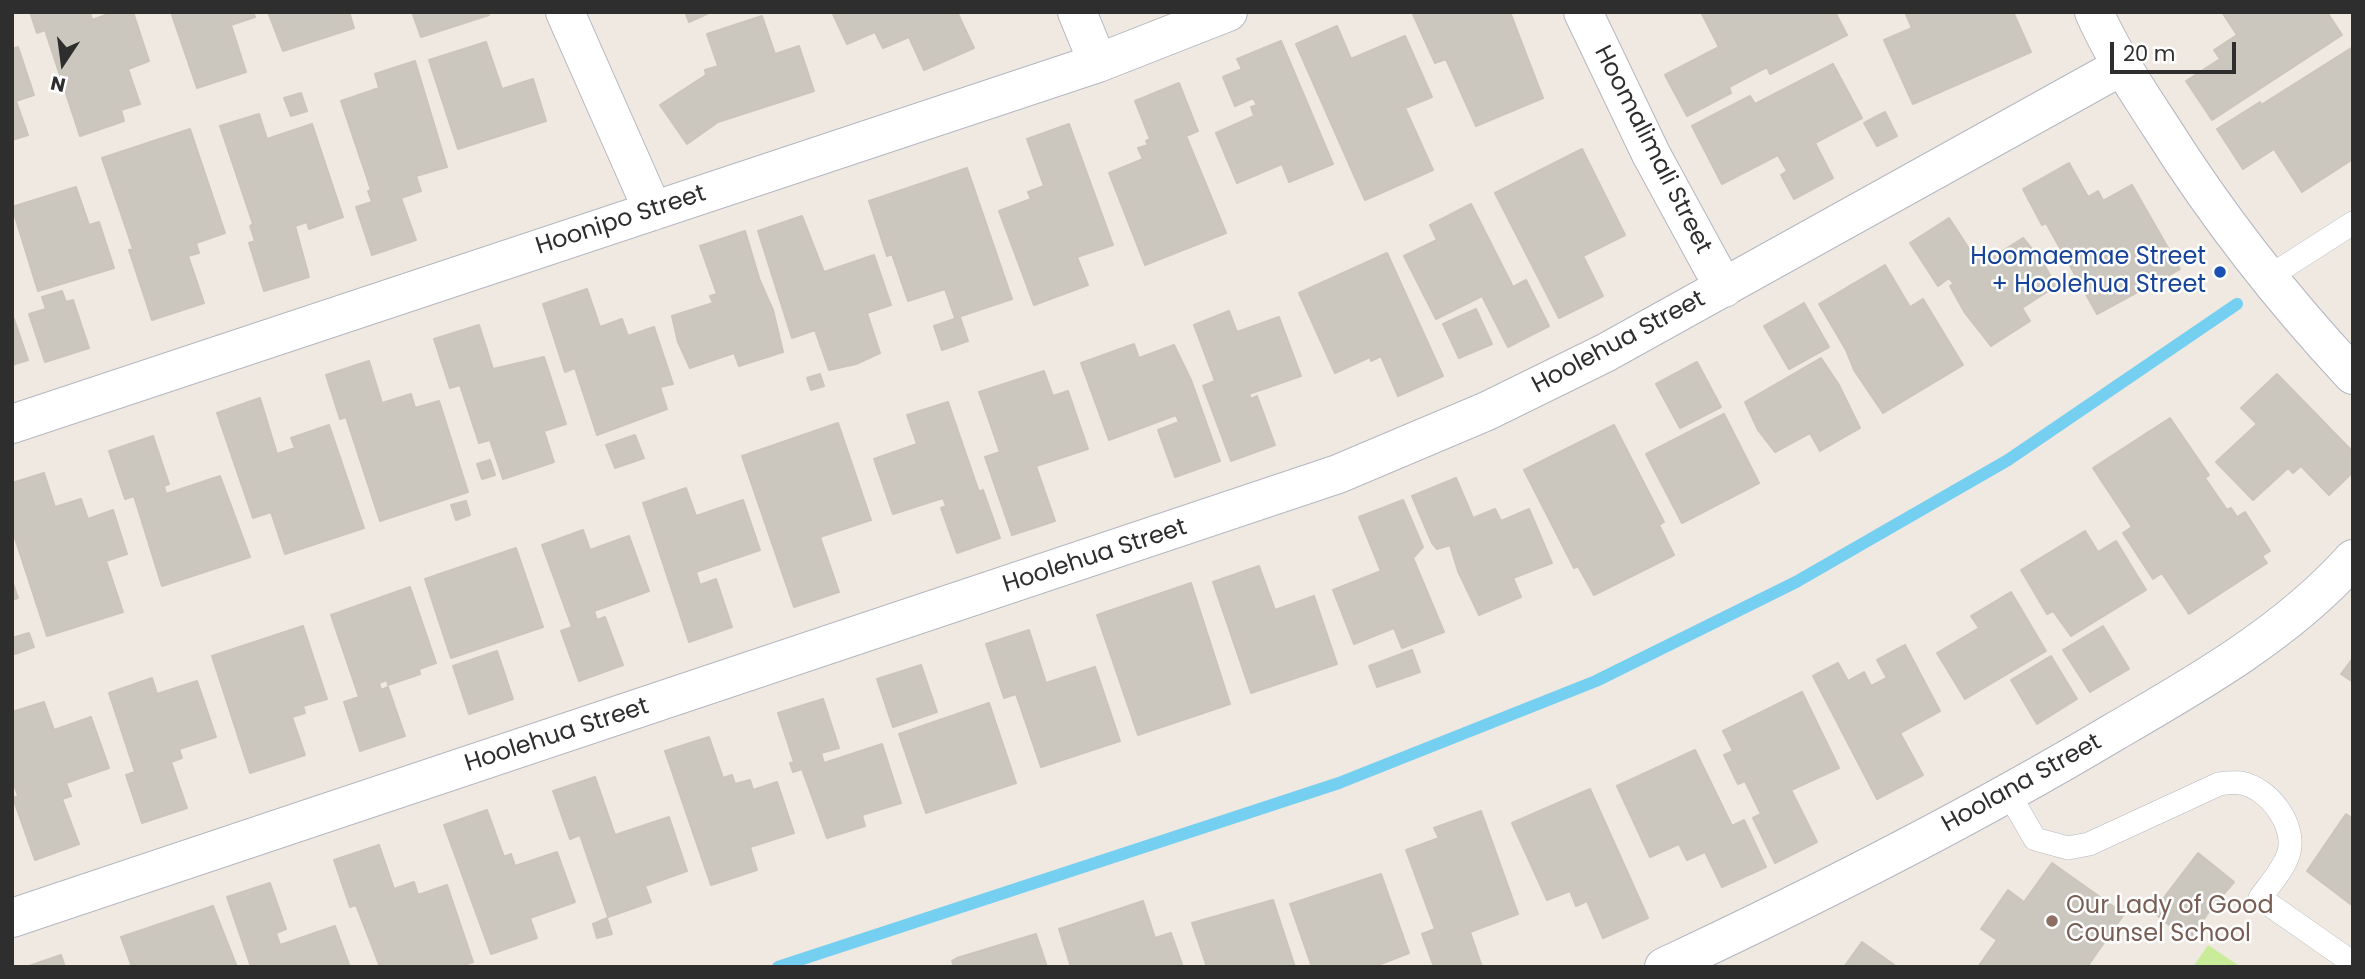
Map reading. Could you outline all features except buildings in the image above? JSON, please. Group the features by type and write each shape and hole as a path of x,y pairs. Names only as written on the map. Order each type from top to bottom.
{"street":[{"path":"565,12 653,211"},
{"path":"1077,12 1098,63"},
{"name":"Hoonipo Street","path":"12,424 1098,63 1228,12"},
{"name":"Hoomalimali Street","path":"1583,12 1651,154 1724,288"},
{"path":"2094,12 2122,66 2219,217 2267,278 2353,375"},
{"name":"Hoolehua Street","path":"12,918 1338,474 1487,411 1605,353 2122,66"},
{"name":"Hoolana Street","path":"1664,967 1834,887 2009,794 2223,666 2316,596 2353,559"}],"lane":[{"path":"2267,278 2353,223"},
{"path":"2009,794 2035,839 2068,848 2089,844 2219,783 2242,783 2263,794 2282,814 2291,834 2289,855 2260,898 2353,963"}],"green space":[{"path":"2208,945 2241,967 2193,967"}],"waterway":[{"path":"778,967 1339,783 1596,681 1796,582 2008,460 2237,304"}],"place":[{"name":"Hoomaemae Street + Hoolehua Street","path":"2220,272"},
{"name":"Our Lady of Good Counsel School","path":"2052,921"}]}
